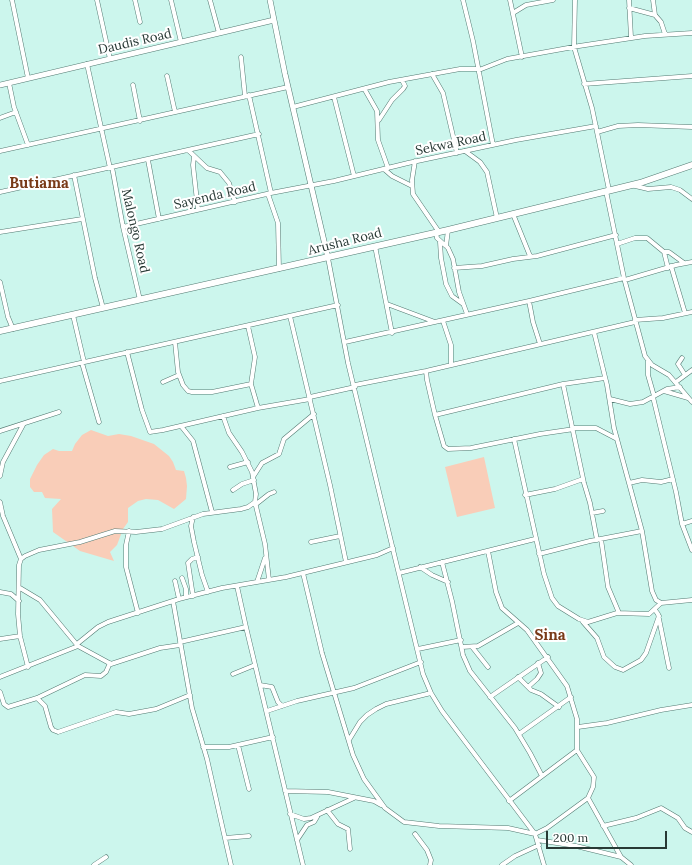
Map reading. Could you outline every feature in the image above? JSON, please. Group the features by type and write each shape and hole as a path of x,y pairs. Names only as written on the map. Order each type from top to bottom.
{"main road":[{"name":"Arusha Road","path":"0,331 448,230 631,185 692,165"}],"street":[{"path":"12,0 28,78"},
{"path":"98,0 110,59"},
{"path":"135,0 140,22"},
{"path":"171,0 181,42"},
{"path":"210,0 219,33"},
{"path":"270,0 288,87 312,185 345,342 423,674 431,693 509,801 535,834 544,865"},
{"path":"463,0 492,145"},
{"path":"510,0 522,57"},
{"path":"513,13 526,5 553,0"},
{"path":"575,0 574,47 596,126 624,279 643,349 648,361 648,379 654,396 682,524 692,550"},
{"path":"629,0 631,37"},
{"path":"653,0 655,15 661,22 665,34"},
{"path":"629,8 655,15"},
{"name":"Daudis Road","path":"0,85 274,20"},
{"path":"293,107 402,80 460,69 478,69 497,62 574,47 631,37 692,33"},
{"path":"241,57 247,96 259,134 269,194 278,223 279,269"},
{"name":"Malongo Road","path":"87,64 140,300"},
{"path":"432,74 438,82 446,104 458,153"},
{"path":"167,76 175,112"},
{"path":"584,84 692,76"},
{"path":"378,121 392,100 404,89 405,86 402,80"},
{"path":"9,83 16,112 28,144"},
{"path":"133,85 140,121"},
{"path":"0,152 28,144 140,121 288,87"},
{"path":"365,90 374,104 378,121 378,140 386,168 392,176 412,186"},
{"path":"334,97 354,176"},
{"path":"0,118 16,112"},
{"path":"597,132 618,126 638,124 692,127"},
{"name":"Sekwa Road","path":"312,185 492,145 596,126"},
{"path":"0,192 189,151 259,134"},
{"path":"189,151 207,168 220,172 229,184 235,202"},
{"path":"466,151 480,162 487,172 497,218"},
{"path":"194,157 193,165 198,210"},
{"path":"148,160 159,219"},
{"path":"415,161 412,186 416,200 438,232 446,284 452,296 463,304"},
{"path":"74,175 94,278 104,308"},
{"name":"Sayenda Road","path":"123,227 312,185"},
{"path":"631,185 642,189 671,187 680,190 692,199"},
{"path":"514,214 530,256"},
{"path":"0,232 82,218"},
{"path":"446,246 448,230"},
{"path":"454,268 482,266 574,247 616,235"},
{"path":"617,244 635,238 647,238 664,252 685,313"},
{"path":"440,242 446,246 453,259 463,304 467,314"},
{"path":"375,246 392,333"},
{"path":"664,252 669,252 684,263"},
{"path":"345,342 392,333 467,314 529,302 692,262"},
{"path":"0,282 8,317 13,329"},
{"path":"529,302 540,344"},
{"path":"387,304 435,323"},
{"path":"0,381 338,305"},
{"path":"127,352 149,431 156,432 258,408 310,398 355,386 452,365 635,321 692,312"},
{"path":"73,315 83,362 99,422"},
{"path":"290,316 314,414 346,562"},
{"path":"443,321 451,345 452,365"},
{"path":"248,326 255,357 251,384 258,408"},
{"path":"594,332 610,399 617,439 642,531 652,591 656,600 661,603 692,600"},
{"path":"175,342 179,375 184,388 192,392 212,392 251,384"},
{"path":"682,358 678,364 685,375"},
{"path":"648,361 669,375 680,386 692,402"},
{"path":"676,382 692,370"},
{"path":"426,371 435,415 444,446 448,449 471,448 574,429 596,428 617,439"},
{"path":"163,382 179,375"},
{"path":"435,415 563,384 605,378"},
{"path":"563,384 574,429 583,478 599,539 608,587 618,613"},
{"path":"610,399 630,404 646,401 664,391 680,386"},
{"path":"664,391 688,398"},
{"path":"0,431 59,412"},
{"path":"233,490 254,478 262,463 279,454 284,439 314,414"},
{"path":"223,416 228,433 248,462 254,478 256,494 255,504 265,544 269,580"},
{"path":"0,476 3,462 23,424"},
{"path":"181,426 193,440 212,512"},
{"path":"514,439 535,539 552,598 564,610 583,621 597,638 604,657 615,667 623,670 641,660 646,653 658,616"},
{"path":"230,467 248,462"},
{"path":"525,495 555,489 583,478"},
{"path":"629,483 642,480 661,482 673,479"},
{"path":"21,559 39,550 92,538 115,531 146,532 162,529 193,517 212,512 241,509 255,504 274,492"},
{"path":"0,502 21,559 19,565 20,636 28,667"},
{"path":"592,512 603,511"},
{"path":"193,517 192,526 198,557 202,576 208,592"},
{"path":"682,524 692,521"},
{"path":"129,531 126,545 126,567 138,613"},
{"path":"539,554 599,539 642,531"},
{"path":"311,542 340,536"},
{"path":"400,573 535,539"},
{"path":"0,677 28,667 78,645 98,627 179,599 378,555 394,548"},
{"path":"303,572 322,653 354,758 364,779 383,806 396,818 404,822 439,826 508,828 535,834 547,828 588,798 593,787 594,777 577,750 578,727 571,697 561,676 548,657 527,630 502,608 499,601 488,550"},
{"path":"193,596 188,563 192,559 198,557"},
{"path":"257,582 266,557"},
{"path":"442,562 448,582 463,655 470,671 519,734 542,776"},
{"path":"420,568 432,576 448,582"},
{"path":"182,578 186,590 186,598"},
{"path":"175,581 179,599"},
{"path":"237,586 303,865"},
{"path":"20,588 40,600 78,645 110,663 121,662 160,648 246,627"},
{"path":"0,592 11,594 19,601"},
{"path":"173,601 190,695 231,865"},
{"path":"583,621 588,622 618,613 646,615 655,610 661,603"},
{"path":"655,610 658,616 669,668"},
{"path":"462,647 473,648 518,623"},
{"path":"0,639 20,636"},
{"path":"418,649 461,640"},
{"path":"473,648 488,667"},
{"path":"490,697 548,657"},
{"path":"267,711 334,692 354,688 421,662"},
{"path":"0,692 4,704 8,707 37,698 85,675 104,675 110,663"},
{"path":"528,687 541,673 538,663"},
{"path":"233,674 255,665"},
{"path":"518,678 528,687 559,707"},
{"path":"260,685 272,687 277,700 282,706"},
{"path":"349,740 360,722 376,709 386,704 431,693"},
{"path":"37,698 45,706 51,727 53,730 58,732 116,712 129,714 156,709 190,695"},
{"path":"519,734 571,697"},
{"path":"578,727 607,723 692,704"},
{"path":"203,748 238,745 273,737"},
{"path":"238,745 249,789"},
{"path":"509,801 577,750"},
{"path":"285,791 314,790 374,801 383,806"},
{"path":"290,814 304,819 317,816 354,798"},
{"path":"588,798 621,857 631,865"},
{"path":"603,826 636,818 661,808 678,818 686,829 692,832"},
{"path":"327,810 338,824 345,826 348,829 350,849"},
{"path":"297,840 307,825 314,822 317,816"},
{"path":"415,834 427,850 431,860 430,865"},
{"path":"225,838 249,836"},
{"path":"537,840 576,846 621,857"},
{"path":"502,865 515,856 539,845"},
{"path":"94,865 106,857"}],"shaded area":[{"path":"91,430 108,436 119,434 131,436 154,444 169,456 176,470 184,471 186,478 186,499 174,509 158,500 146,499 138,501 128,508 128,522 123,529 117,545 110,552 114,561 80,551 53,532 52,509 61,499 45,498 42,492 34,492 30,487 30,479 44,455 53,449 59,451 72,451 82,435"},
{"path":"484,457 495,508 457,517 445,467"}],"district":[{"name":"Butiama","path":"39,184"},
{"name":"Sina","path":"550,636"}]}
